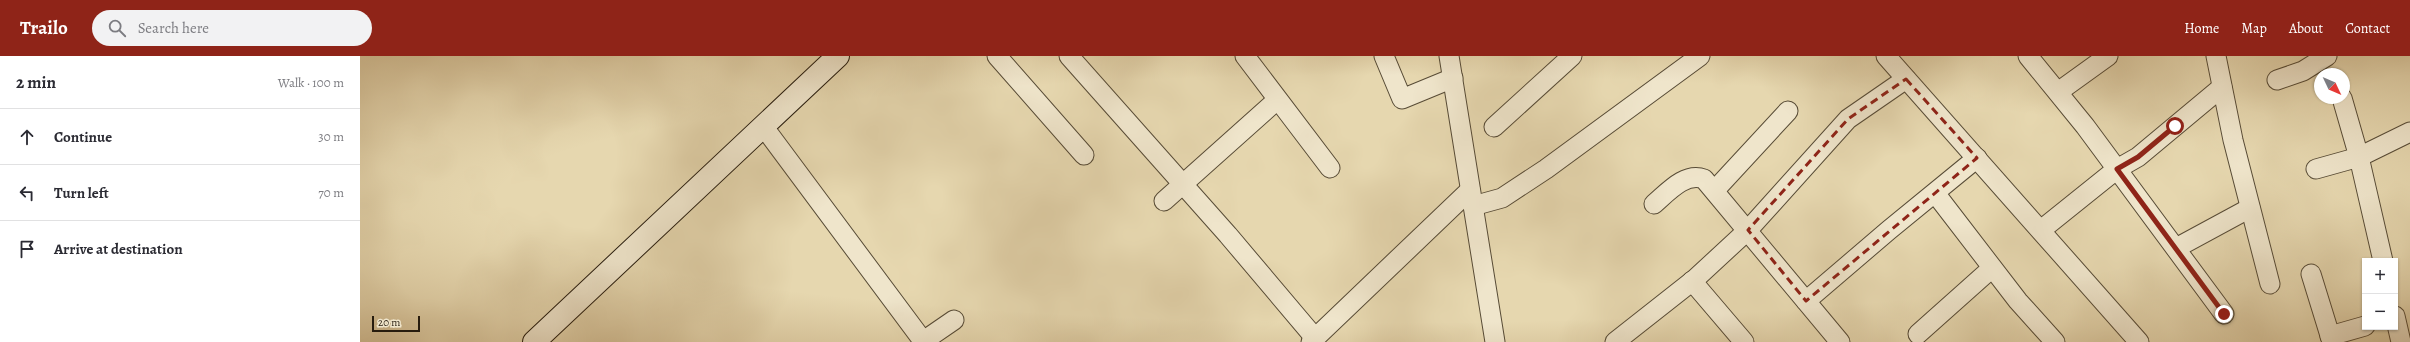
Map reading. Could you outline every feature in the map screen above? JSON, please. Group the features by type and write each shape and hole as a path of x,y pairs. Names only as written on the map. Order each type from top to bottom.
{"main road":[{"path":"534,342 838,56"}],"street":[{"path":"997,56 1084,155"},
{"path":"1069,56 1228,235 1313,340 1399,256 1472,198 1502,198 1700,56"},
{"path":"1246,56 1277,100 1330,168"},
{"path":"1384,56 1402,99 1453,78"},
{"path":"1449,56 1495,342"},
{"path":"1494,127 1572,56"},
{"path":"1886,56 2139,342"},
{"path":"2028,56 2058,92 2117,169 2224,314"},
{"path":"2058,92 2108,56"},
{"path":"2216,56 2250,208 2270,284"},
{"path":"2277,80 2302,71 2327,56"},
{"path":"1615,342 1692,281 1748,230 1848,119 1906,79"},
{"path":"2041,230 2117,169 2138,157 2222,87"},
{"path":"1164,201 1277,100"},
{"path":"2344,104 2359,158 2382,258"},
{"path":"1715,190 1788,111"},
{"path":"763,126 923,342 954,320"},
{"path":"2316,169 2359,158 2410,132"},
{"path":"1806,300 1977,158"},
{"path":"1654,204 1681,181 1696,176 1704,179 1715,190 1840,342"},
{"path":"1935,193 2018,301 2055,342"},
{"path":"2176,248 2250,208"},
{"path":"1918,334 1992,268"},
{"path":"2311,274 2331,339 2362,327"},
{"path":"1692,281 1744,342"},
{"path":"2398,330 2401,342"}],"highlighted area":[{"path":"1906,79 1977,158 1806,301 1748,230 1848,119"}],"route":[{"path":"2175,126 2138,157 2117,169 2224,314"}]}
